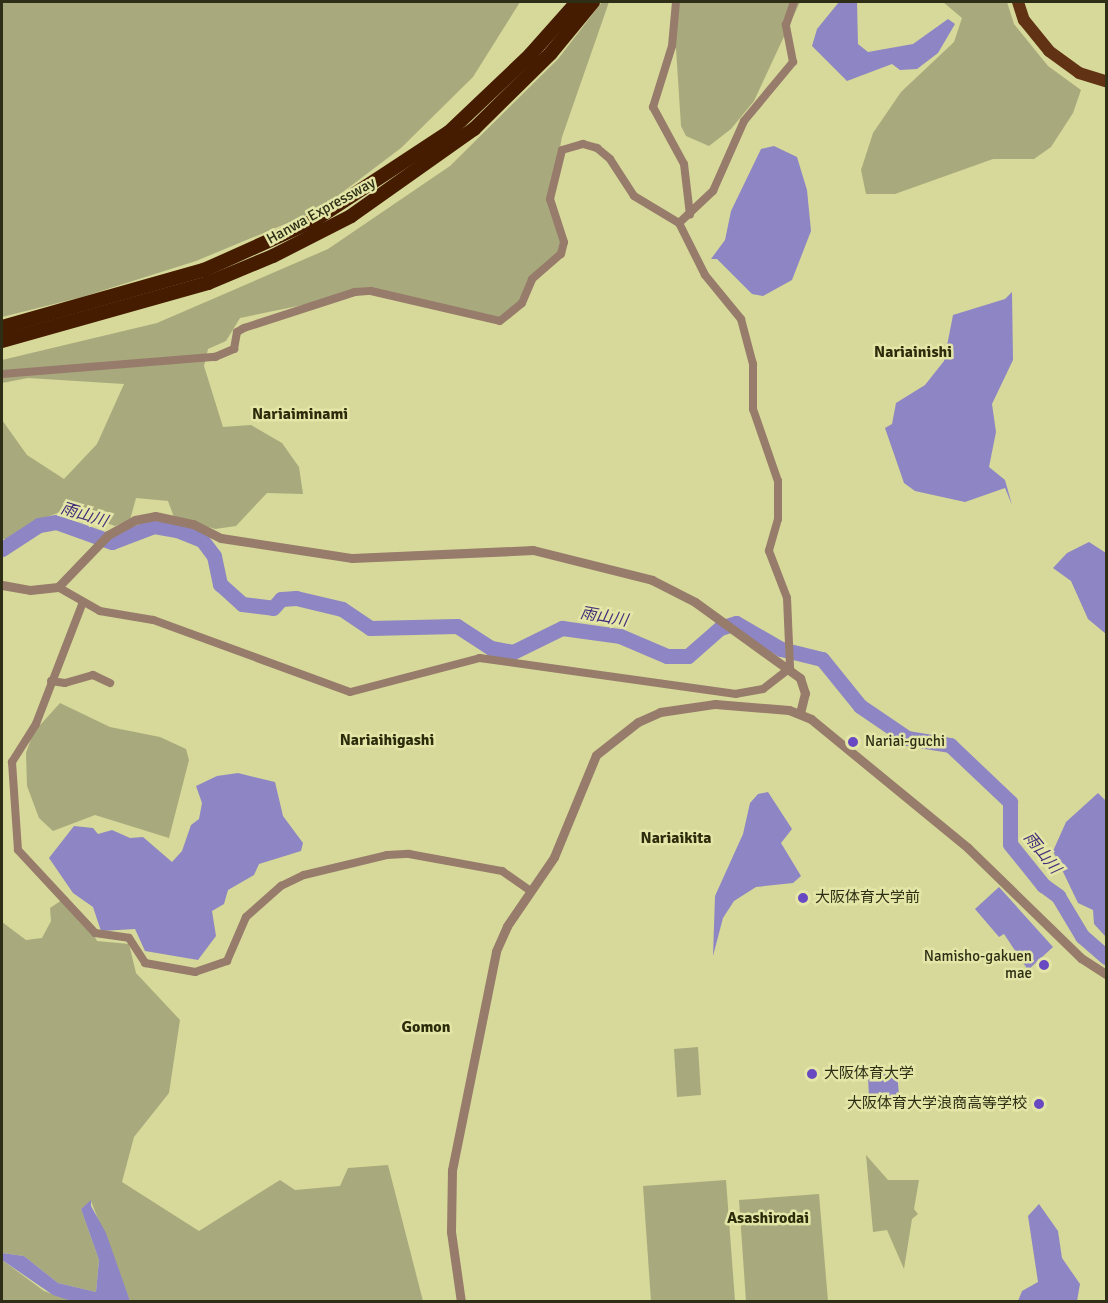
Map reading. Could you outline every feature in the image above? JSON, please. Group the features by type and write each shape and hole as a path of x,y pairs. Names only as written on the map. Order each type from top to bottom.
{"highway":[{"name":"Hanwa Expressway","path":"271,250 359,195 449,132 530,55 577,2"},
{"name":"Hanwa Expressway","path":"2,341 206,276 271,250 392,191 474,129 551,53 593,2"},
{"name":"Hanwa Expressway","path":"2,327 206,276"}],"main road":[{"path":"1018,2 1029,28 1049,51 1079,73 1107,81"}],"street":[{"path":"676,2 672,46 653,107 684,164 690,215"},
{"path":"679,223 690,215 713,190 754,106 793,62 786,25 795,2"},
{"path":"2,374 215,357 234,349 237,332 244,328 355,292 371,291 500,321 513,314 532,279 561,254 564,242 550,199 559,157 572,146 597,148 610,159 634,196 679,223 705,275 741,319 750,350 753,409 778,481 778,519 769,551 787,598 790,668"},
{"path":"58,587 108,535 135,520 155,516 193,524 220,538 352,558 533,550 673,589 790,668 803,685 800,713"},
{"path":"2,585 30,590 58,587 100,611 153,620 350,692 480,658 735,694 763,689 790,668"},
{"path":"83,602 36,724 12,762 18,850 95,933 129,938 145,963 195,972 227,961 237,931 266,896 304,875 365,859 409,854 490,869 531,891"},
{"path":"51,681 64,683 93,675 110,683"},
{"path":"461,1302 451,1232 452,1170 496,951 554,856 596,755 621,731 660,712 715,704 800,713 968,848 1080,958 1107,974"}],"green space":[{"path":"2,2 520,2 473,77 401,148 319,210 196,261 82,297 2,317"},
{"path":"602,2 609,2 562,137 550,199 564,242 561,254 532,279 522,303 500,321 371,291 240,318 226,341 208,349 204,366 223,427 251,425 282,443 299,467 303,494 267,493 236,526 215,529 174,517 168,501 136,498 130,520 115,526 67,509 38,521 14,539 3,539 2,420 27,455 64,479 97,444 124,384 28,378 2,383 2,360 157,323 328,249 450,166 558,59"},
{"path":"673,2 800,2 754,101 731,129 709,146 686,136 681,126"},
{"path":"943,2 1007,2 1014,24 1048,66 1081,90 1073,113 1051,147 1034,159 993,159 895,194 866,194 861,170 873,133 901,92 954,42 962,18"},
{"path":"60,703 110,727 160,737 186,749 189,760 169,838 95,815 53,831 39,818 27,786 26,753 33,733"},
{"path":"62,900 87,922 97,941 129,944 136,973 180,1020 169,1093 134,1137 122,1182 199,1231 280,1180 295,1190 340,1186 348,1168 388,1165 423,1301 130,1301 91,1201 81,1209 99,1260 96,1292 58,1283 24,1256 2,1253 2,922 26,940 42,938 51,921 50,908"},
{"path":"698,1047 701,1095 677,1097 674,1049"},
{"path":"866,1155 888,1180 919,1180 914,1209 918,1214 912,1219 904,1269 887,1230 873,1232"},
{"path":"726,1180 735,1301 651,1301 643,1186"},
{"path":"819,1194 828,1301 746,1301 739,1200"},
{"path":"2,1260 44,1291 71,1301 2,1301"}],"shaded area":[{"path":"839,2 857,2 858,44 868,52 913,44 948,19 955,24 938,53 917,69 900,70 892,64 847,81 812,46 817,29"},
{"path":"774,146 797,157 807,190 811,231 792,280 763,296 752,294 717,259 711,259 725,240 731,211 761,149"},
{"path":"1012,292 1013,360 992,404 996,432 989,467 1005,480 1012,505 1005,488 965,502 915,491 904,483 885,428 892,424 896,403 925,385 944,361 953,315 1005,299"},
{"path":"1089,542 1106,553 1106,634 1088,619 1071,581 1053,568 1067,553"},
{"path":"238,773 275,782 283,816 303,843 301,851 259,864 254,875 228,890 224,904 212,911 216,936 198,960 145,951 135,929 101,931 93,907 73,893 49,858 74,826 93,828 98,834 112,830 130,838 143,837 172,862 182,851 191,825 199,819 202,803 196,786 217,776"},
{"path":"768,792 792,829 781,843 801,876 793,883 756,887 734,901 723,918 713,956 715,896 743,834 750,803 758,794"},
{"path":"1098,793 1106,801 1106,937 1094,924 1093,910 1078,903 1053,851 1066,822"},
{"path":"999,887 1053,947 1028,970 1004,934 999,937 975,909"},
{"path":"897,1073 899,1095 869,1098 868,1076"},
{"path":"91,1200 91,1206 106,1233 130,1301 71,1301 53,1295 2,1260 2,1253 24,1256 58,1283 96,1292 99,1260 81,1209"},
{"path":"1039,1204 1058,1231 1062,1258 1080,1284 1077,1301 1018,1301 1022,1291 1038,1282 1028,1216"}],"waterway":[{"name":"雨山川","path":"2,549 39,525 56,522 112,542 154,526 177,530 202,540 214,556 220,584 242,604 273,608 281,599 296,598 342,609 370,628 457,626 491,648 513,652 562,628 620,636 667,656 688,656 720,628 736,623 781,649 822,659 860,706 907,738 950,745 1010,802 1010,844 1043,885 1058,896 1082,936 1106,957"}],"place":[{"name":"Nariai-guchi","path":"853,742"},
{"name":"大阪体育大学前","path":"803,898"},
{"name":"Namisho-gakuen mae","path":"1044,965"},
{"name":"大阪体育大学","path":"812,1074"},
{"name":"大阪体育大学浪商高等学校","path":"1039,1104"}],"district":[{"name":"Nariainishi","path":"913,352"},
{"name":"Nariaiminami","path":"300,414"},
{"name":"Nariaihigashi","path":"387,740"},
{"name":"Nariaikita","path":"676,838"},
{"name":"Gomon","path":"426,1027"},
{"name":"Asashirodai","path":"768,1218"}]}
